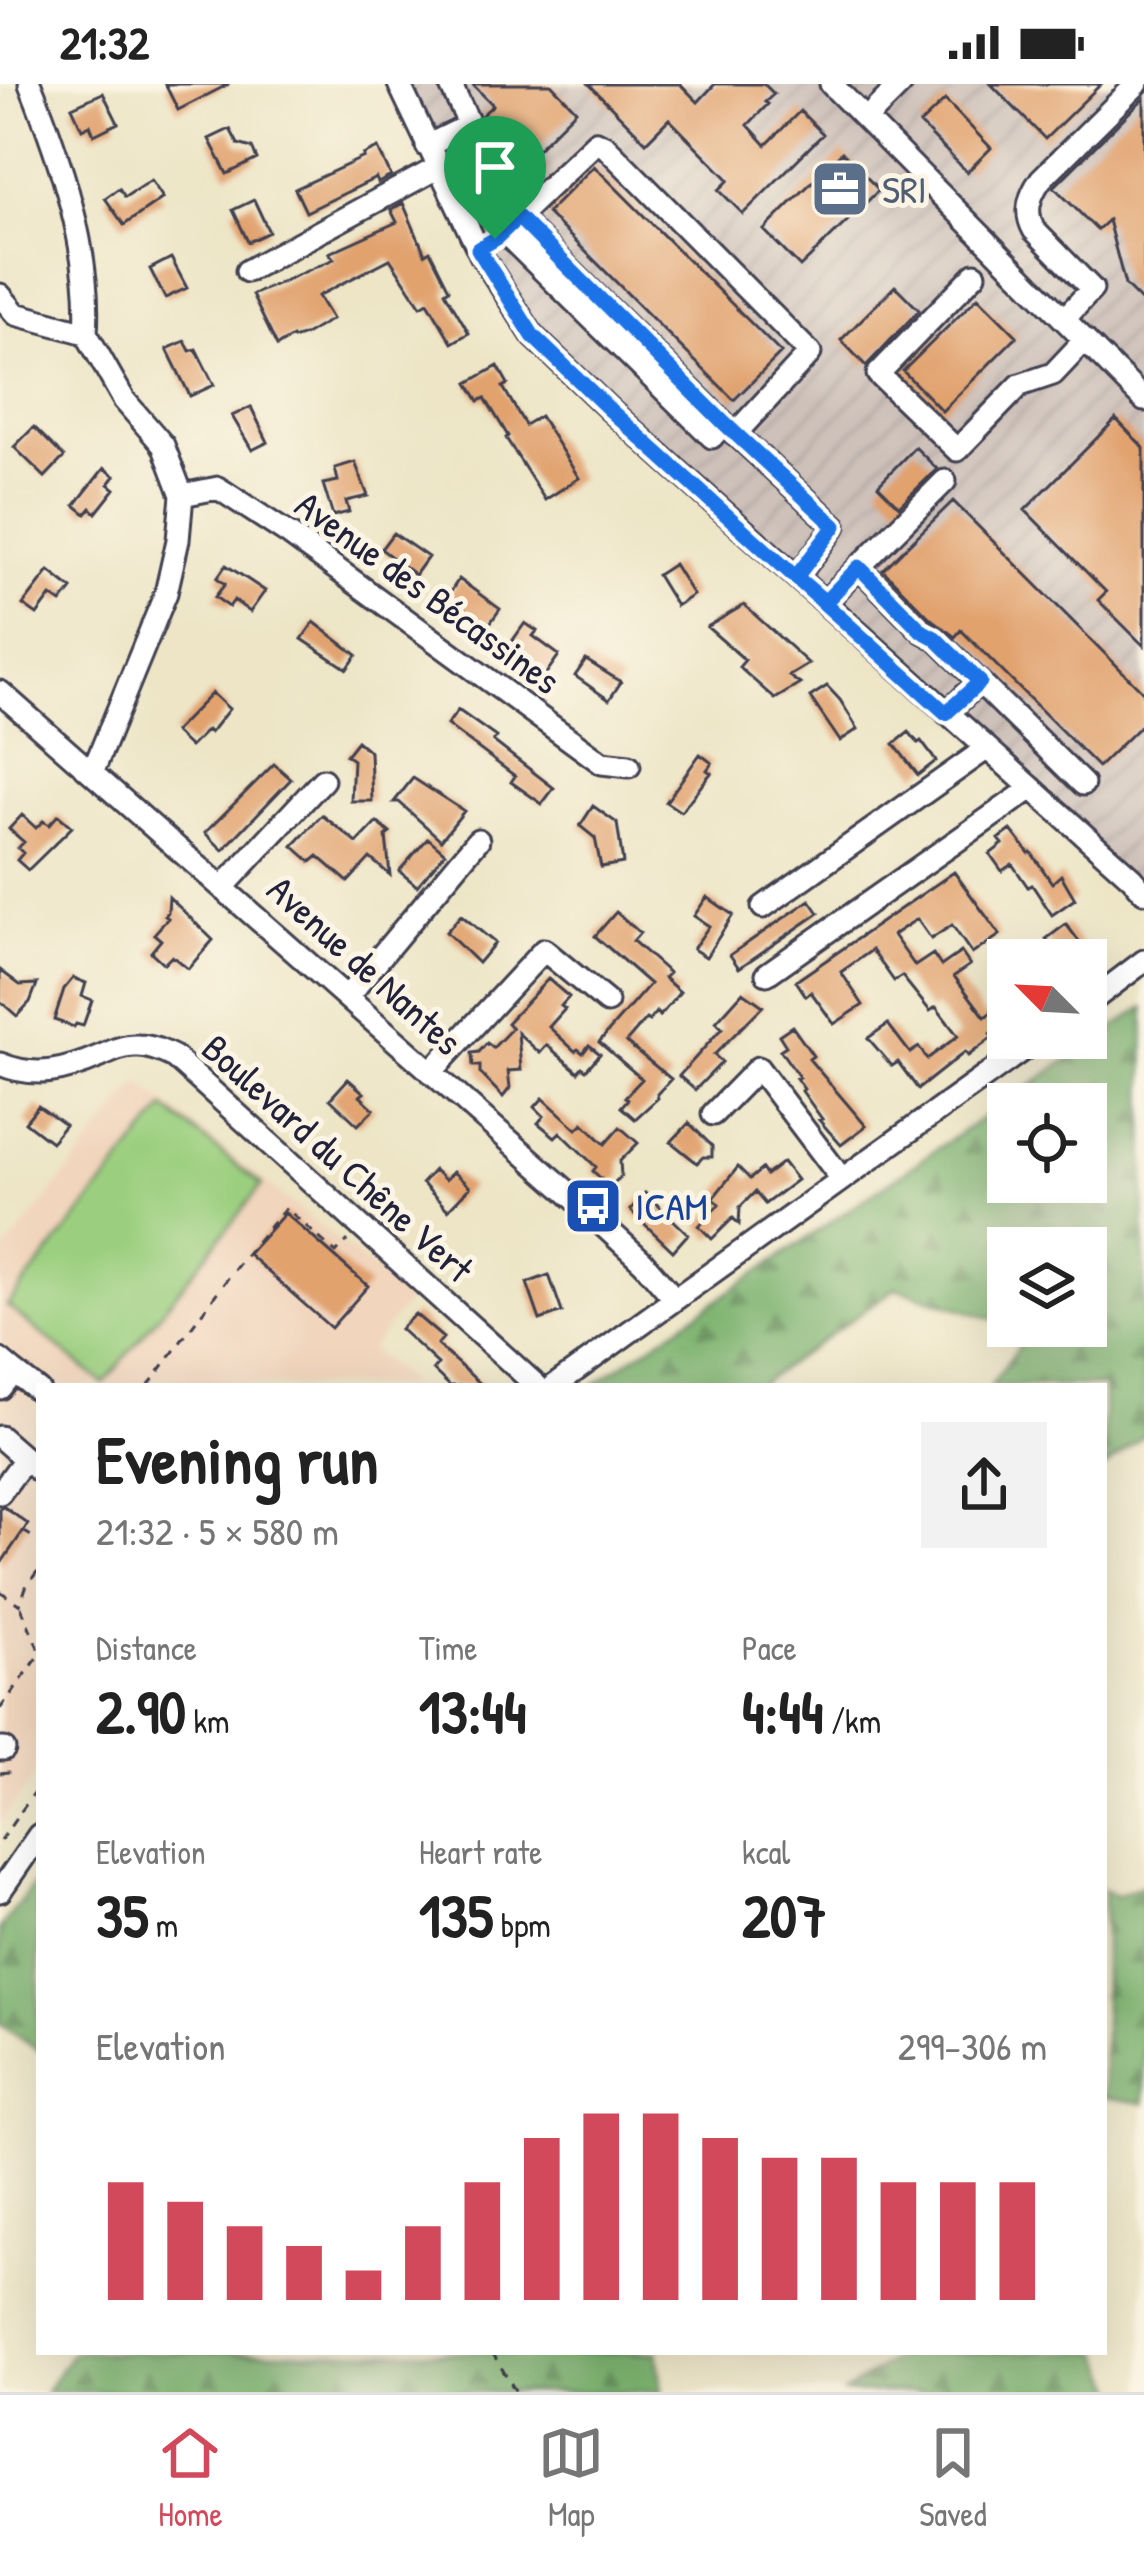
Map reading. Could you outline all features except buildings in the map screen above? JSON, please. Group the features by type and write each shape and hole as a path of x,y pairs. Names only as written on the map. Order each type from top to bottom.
{"street":[{"path":"30,84 49,129 79,241 86,333 124,400 163,445 182,495 166,593 93,771"},
{"path":"399,84 478,249 533,336 1144,892"},
{"path":"450,84 501,189"},
{"path":"831,84 1144,400"},
{"path":"866,119 901,84"},
{"path":"1064,319 1093,289 1034,230 1028,206 1041,179 1137,84"},
{"path":"427,146 470,124"},
{"path":"478,249 596,142 605,146 810,353 729,429"},
{"path":"247,271 437,168"},
{"path":"510,224 835,526 796,577"},
{"path":"975,274 878,374 957,451 1020,385 1053,374 1084,340"},
{"path":"0,295 16,314 86,333"},
{"path":"825,602 945,481"},
{"name":"Avenue des Bécassines","path":"182,495 218,488 290,535 602,763 629,766"},
{"path":"859,567 1083,784"},
{"path":"946,713 980,682"},
{"name":"Avenue de Nantes","path":"0,692 643,1262 674,1298"},
{"path":"763,907 986,749"},
{"path":"224,887 323,780"},
{"path":"767,974 1032,788"},
{"path":"347,997 478,840"},
{"path":"431,1072 544,950 608,1002"},
{"path":"1107,989 1144,961"},
{"name":"Boulevard du Chêne Vert","path":"0,1064 39,1074 69,1070 133,1045 174,1057 534,1383"},
{"path":"558,1383 1010,1059"},
{"path":"713,1114 758,1068 841,1178"},
{"path":"4,1373 36,1389"},
{"path":"0,1437 32,1465 0,1493"},
{"path":"0,1891 36,1839"}],"path":[{"path":"150,1383 244,1255 286,1208 336,1253 360,1227"},
{"path":"23,1532 36,1539"},
{"path":"36,1573 20,1605 36,1651"},
{"path":"0,1592 20,1605"},
{"path":"0,1709 36,1660"},
{"path":"0,1841 36,1790"},
{"path":"494,2355 515,2392"}],"shaded area":[{"path":"395,84 1144,84 1144,893 505,305"},
{"path":"139,1082 410,1298 370,1349 409,1383 36,1383 36,1775 0,1823 0,1251 4,1253"}],"green space":[{"path":"1144,1007 1144,1435 1107,1466 1107,1383 993,1383 1018,1347 1107,1347 1107,1227 987,1227 987,1317 896,1288 761,1383 596,1383 987,1115 987,1203 1107,1203 1107,1083 1033,1083 1068,1059 1107,1059 1107,1032"},
{"path":"165,1108 262,1185 105,1383 7,1306"},
{"path":"36,1881 36,2049 0,2024 0,1929"},
{"path":"1144,1884 1144,2103 1107,2097 1107,1891 1116,1896"},
{"path":"71,2355 657,2355 662,2392 327,2392 321,2387 317,2392 45,2392"},
{"path":"900,2355 1102,2355 1119,2392 845,2392"}],"place":[{"name":"SRI","path":"840,189"},
{"name":"ICAM","path":"593,1206"}],"route":[{"path":"518,217 724,423 835,526 796,577 825,602 859,567 980,682 946,713 610,410 533,336 478,249 495,239 518,217"}]}
